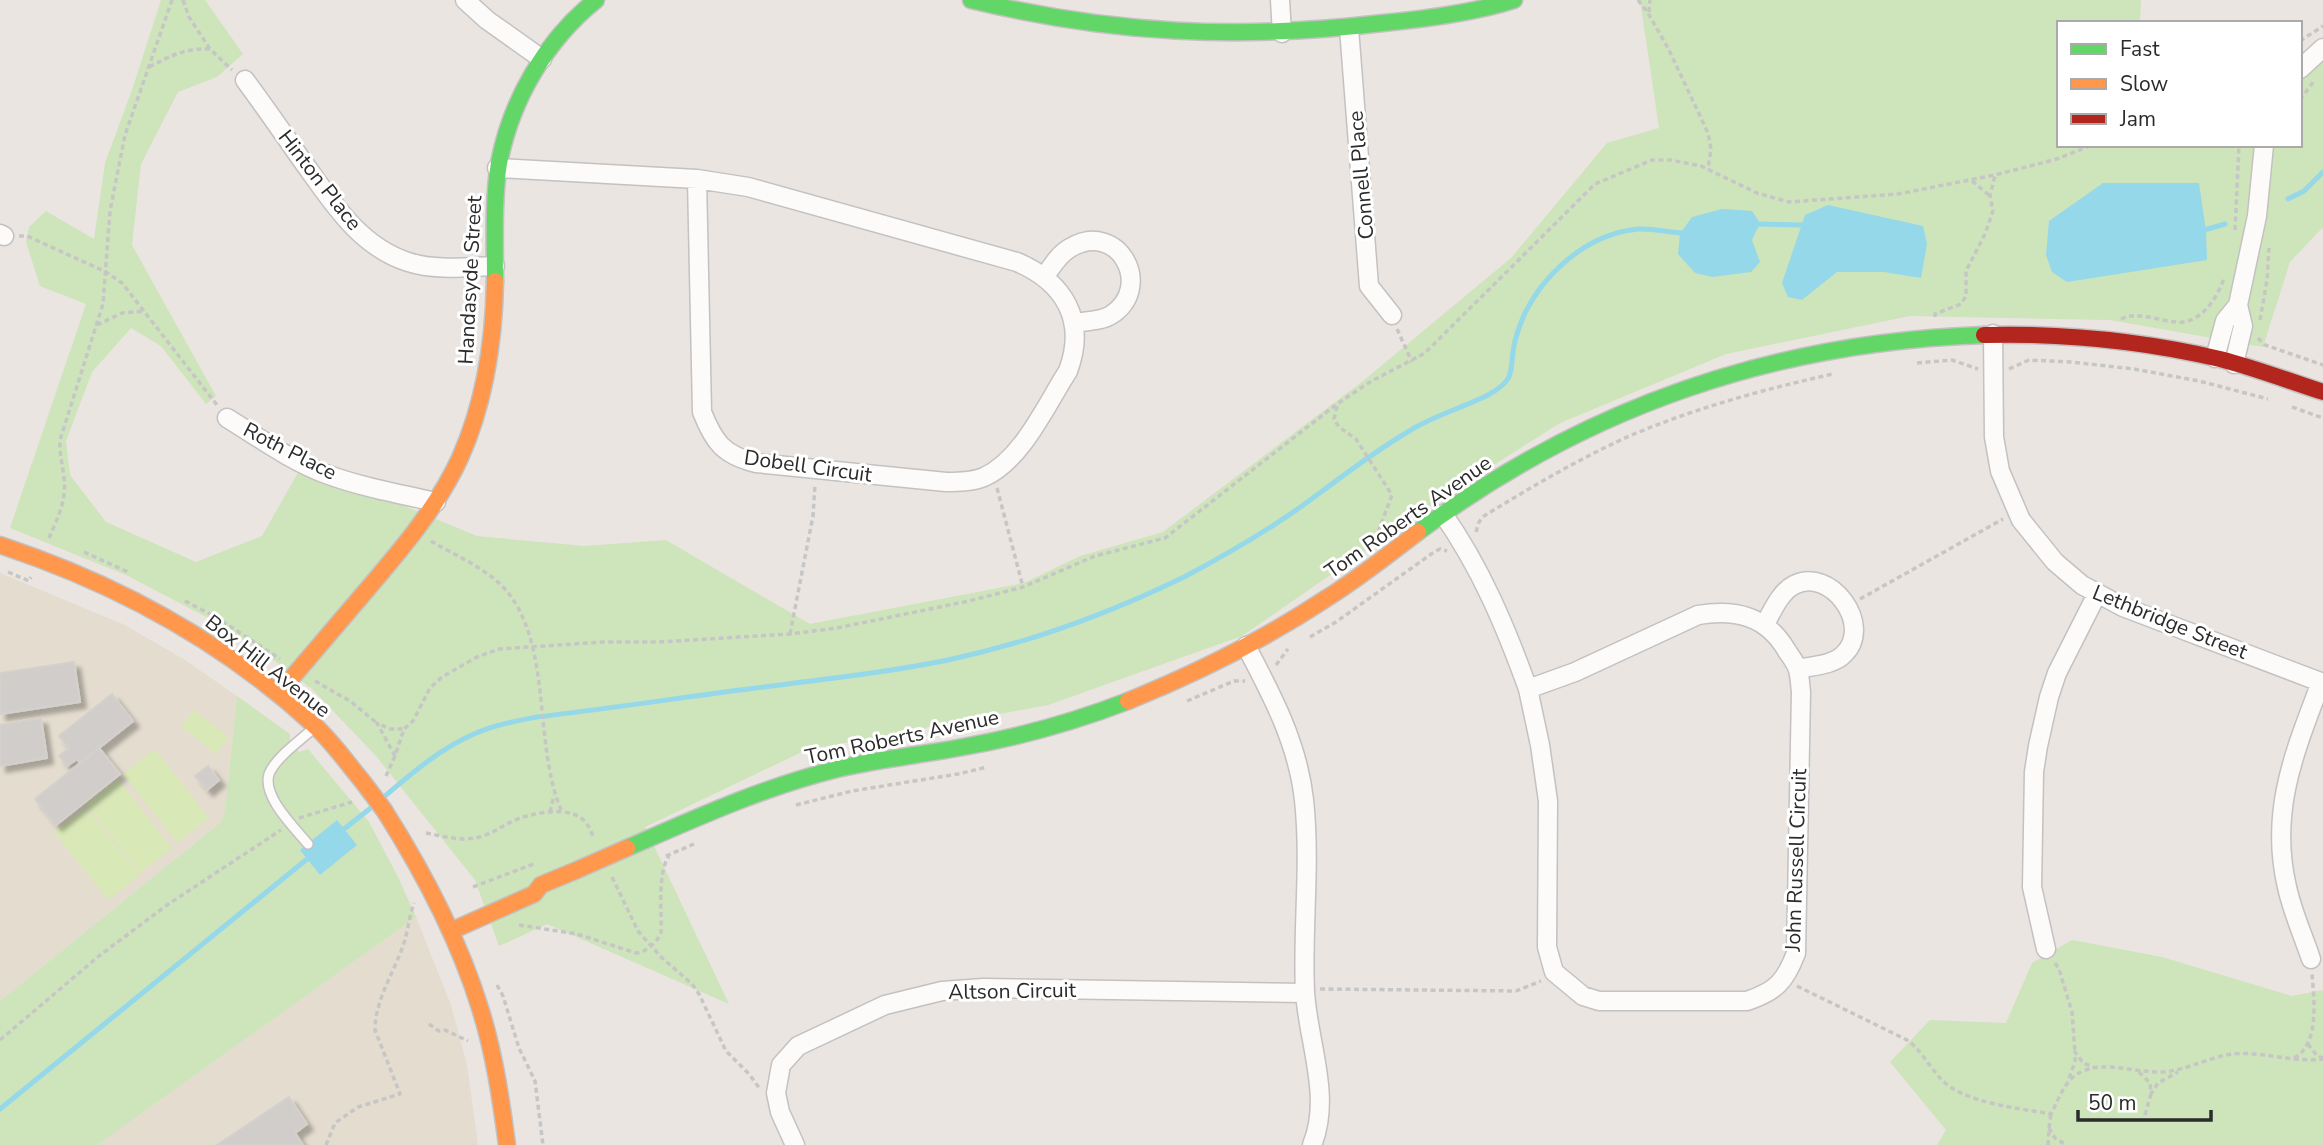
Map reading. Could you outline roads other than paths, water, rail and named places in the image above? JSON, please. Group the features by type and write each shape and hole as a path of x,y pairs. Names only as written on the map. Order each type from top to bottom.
{"street":[{"path":"465,0 487,20 542,59"},
{"name":"Handasyde Street","path":"278,694 400,552 448,482 468,437 483,389 492,338 497,168 513,110 526,83 554,41 596,0"},
{"path":"971,0 1066,20 1197,33 1282,33 1349,28 1432,17 1514,0"},
{"path":"1280,0 1282,33"},
{"name":"Connell Place","path":"1349,28 1370,286 1392,315"},
{"path":"2302,67 2323,48"},
{"name":"Hinton Place","path":"245,80 339,212 359,234 383,251 409,262 436,267 495,266"},
{"path":"2215,358 2225,321 2238,305 2251,254 2264,147"},
{"path":"497,168 697,179 748,187 1003,258 1036,270 1045,276 1066,302 1074,323 1110,316 1128,293 1132,281 1126,259 1104,242 1081,243 1060,255 1045,276"},
{"name":"Dobell Circuit","path":"697,179 702,412 712,436 724,450 740,459 756,463 946,482 972,481 1005,465 1021,446 1068,371 1075,336 1074,323"},
{"path":"2234,364 2243,326 2238,305"},
{"name":"Lethbridge Street","path":"1993,334 1994,437 2000,471 2031,535 2054,562 2082,585 2123,607 2322,682"},
{"name":"Tom Roberts Avenue","path":"450,924 534,894 541,885 714,809 769,788 827,771 972,746 1084,716 1171,682 1246,646 1346,586 1443,514 1551,447 1668,394 1745,369 1826,350 1951,335 2075,337 2215,358 2323,392"},
{"name":"Roth Place","path":"227,418 325,473 364,486 436,502"},
{"path":"1443,514 1475,565 1492,599 1528,689 1574,672 1698,615 1720,611 1742,614 1765,624 1785,592 1794,585 1819,583 1832,589 1842,599 1852,618 1854,638 1845,654 1835,660 1798,669"},
{"name":"Box Hill Avenue","path":"0,545 39,558 181,625 231,657 278,694 316,726 371,782 384,810 412,852 450,924 468,968 488,1029 507,1145"},
{"path":"2046,949 2032,887 2034,772 2049,696 2057,673 2097,594"},
{"name":"John Russell Circuit","path":"1528,689 1548,801 1547,947 1554,972 1583,996 1599,1000 1747,1001 1766,994 1784,978 1796,953 1801,692 1798,669 1780,639 1765,624"},
{"path":"1246,646 1288,733 1304,799 1305,993 1321,1105 1312,1145"},
{"path":"2311,959 2287,887 2281,823 2286,783 2296,746 2322,682"},
{"name":"Altson Circuit","path":"795,1145 780,1112 776,1093 778,1074 785,1058 797,1046 885,1005 942,991 983,988 1305,993"}],"lane":[{"path":"308,844 275,803 268,787 269,774 280,759 316,726"}],"water":[{"path":"2103,183 2199,183 2207,260 2067,282 2052,272 2046,255 2049,221"},
{"path":"1828,205 1923,226 1927,244 1921,278 1884,272 1837,272 1802,300 1788,297 1782,283 1805,215"},
{"path":"1722,209 1752,211 1760,223 1752,240 1760,262 1751,272 1712,277 1695,273 1678,254 1680,234 1692,217"},
{"path":"337,820 357,845 320,875 300,850"}],"waterway":[{"path":"2288,199 2304,191 2323,172"},
{"path":"1753,224 1806,225"},
{"path":"2201,231 2225,224"},
{"path":"385,796 450,746 505,724 537,717 870,673 948,660 1038,636 1127,603 1184,577 1259,534 1416,427 1498,389 1508,378 1515,341 1532,301 1560,266 1578,252 1618,233 1639,229 1685,233"},
{"path":"339,833 372,807"},
{"path":"0,1109 312,855"}]}
